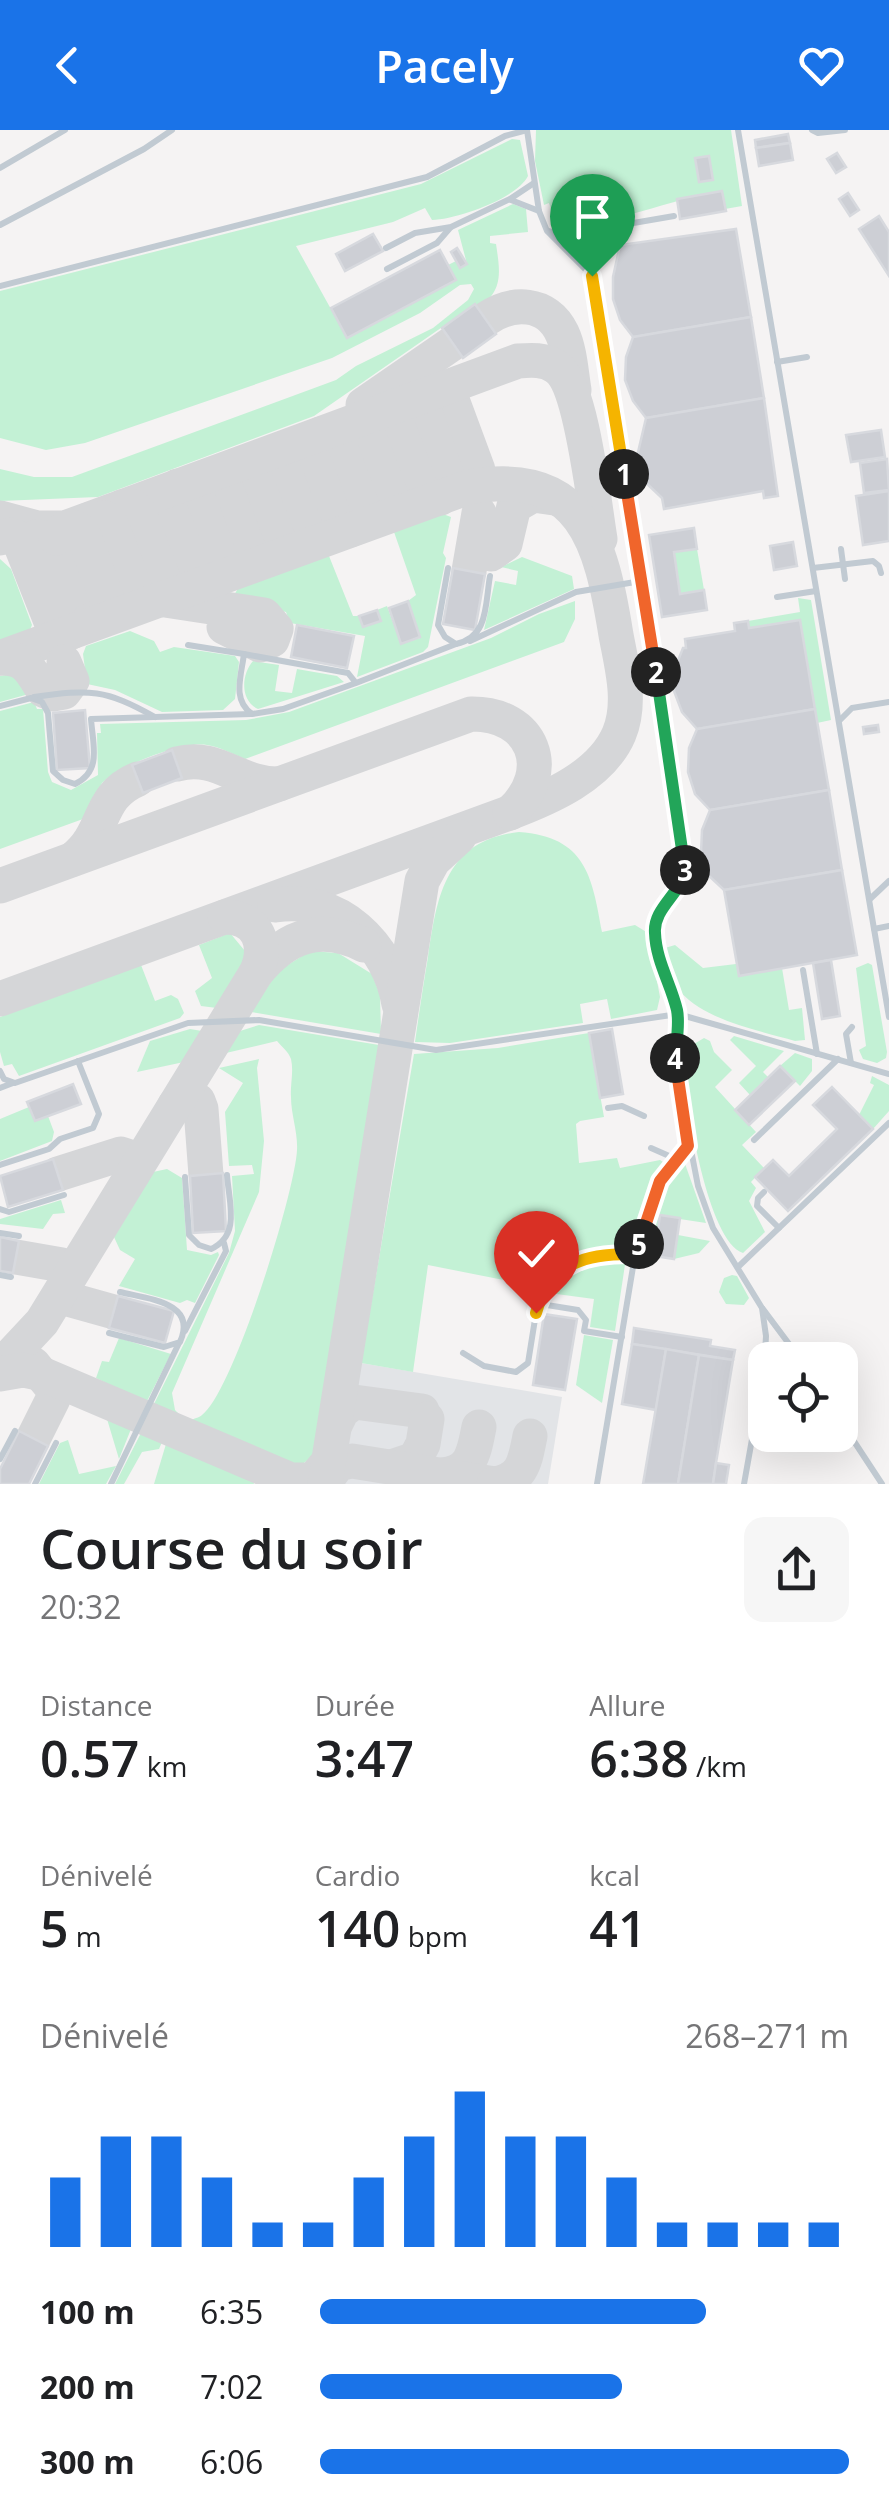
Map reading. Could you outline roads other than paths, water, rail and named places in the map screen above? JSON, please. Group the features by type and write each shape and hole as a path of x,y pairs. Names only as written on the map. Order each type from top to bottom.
{"lane":[{"path":"0,168 65,130"},
{"path":"0,225 144,149 172,130"},
{"path":"0,286 426,177 488,144 527,130 539,211 546,231 592,276 641,580 686,866 684,880 658,915 654,930 660,965 678,1014 674,1062 688,1146 713,1228 788,1342"},
{"path":"738,130 889,1017"},
{"path":"812,130 845,130"},
{"path":"386,248 415,233 451,227 534,184"},
{"path":"510,199 539,211"},
{"path":"752,214 766,211"},
{"path":"546,231 564,235 674,216"},
{"path":"387,269 437,243 451,227"},
{"path":"777,362 807,357"},
{"path":"840,549 845,579"},
{"path":"812,568 873,561 880,566 880,573"},
{"path":"448,568 438,624 456,644"},
{"path":"470,641 480,632 490,576"},
{"path":"31,698 42,702 48,713 53,770 62,780 75,784 88,778 94,768 91,720 252,714 283,709 470,641 576,592 641,580"},
{"path":"777,597 816,591"},
{"path":"188,645 348,673 356,683"},
{"path":"244,654 238,698 252,714"},
{"path":"0,706 85,690 120,697 156,717"},
{"path":"839,721 864,698"},
{"path":"856,708 889,702"},
{"path":"869,900 889,881"},
{"path":"874,929 889,926"},
{"path":"803,970 816,1054"},
{"path":"0,1088 188,1023 260,1020 436,1050 678,1014 889,1074"},
{"path":"851,1063 846,1034 852,1028"},
{"path":"754,1140 838,1060"},
{"path":"0,1165 49,1149 60,1139 93,1128 99,1114 78,1061"},
{"path":"0,1070 4,1080 14,1082"},
{"path":"608,1108 622,1106 644,1116"},
{"path":"738,1267 889,1122"},
{"path":"597,1484 636,1254 660,1181 688,1146"},
{"path":"651,1148 676,1160"},
{"path":"186,1178 189,1234 199,1244 211,1248 224,1243 231,1232 228,1175"},
{"path":"764,1192 757,1206 779,1228"},
{"path":"0,1209 9,1212 64,1194"},
{"path":"0,1233 19,1236"},
{"path":"111,1484 226,1252 224,1243"},
{"path":"0,1275 11,1278"},
{"path":"120,1292 176,1307 184,1317 185,1331"},
{"path":"463,1352 484,1366 516,1372 528,1364 536,1313 547,1305 578,1310 586,1320 584,1331 622,1337"},
{"path":"744,1484 764,1372 766,1336 762,1308"},
{"path":"109,1333 164,1347 180,1342"},
{"path":"0,1460 15,1431"},
{"path":"34,1484 56,1443"},
{"path":"858,1447 882,1484"}]}
